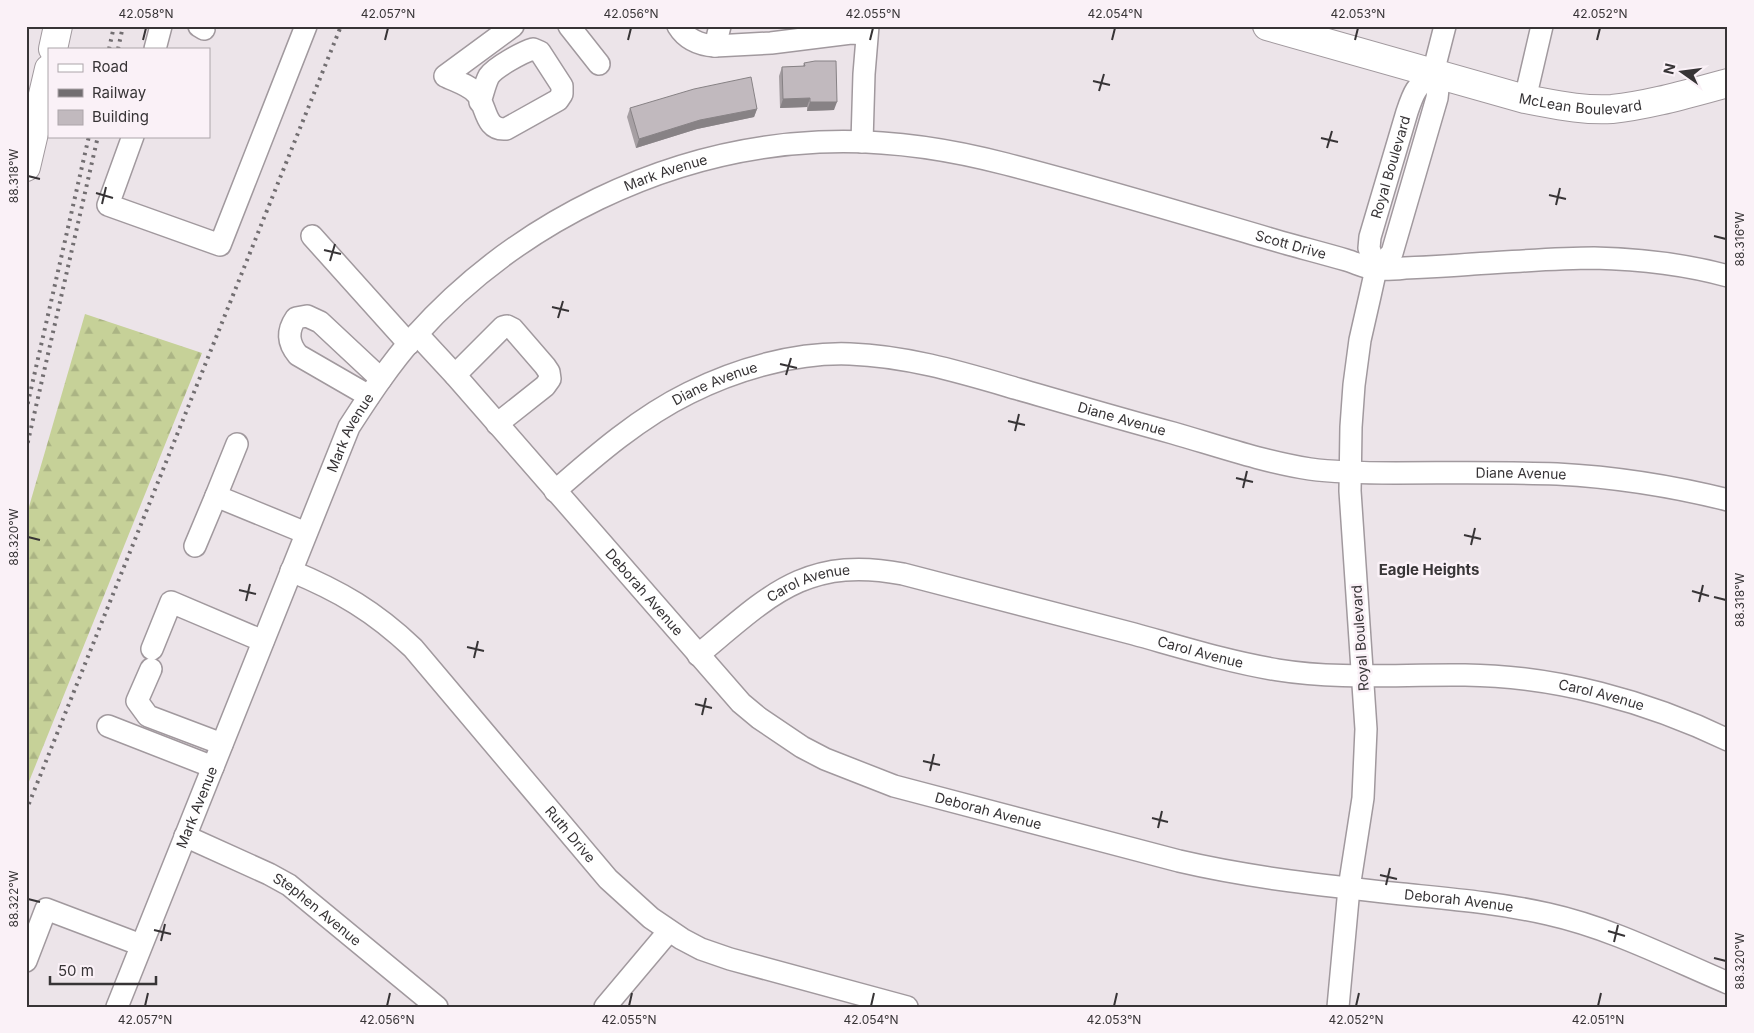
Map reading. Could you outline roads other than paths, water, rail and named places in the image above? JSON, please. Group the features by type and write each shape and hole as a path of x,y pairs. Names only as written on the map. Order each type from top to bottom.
{"main road":[{"path":"53,48 58,26"},
{"name":"McLean Boulevard","path":"1267,26 1525,99 1567,106 1611,109 1652,103 1728,83"},
{"path":"26,167 34,99 48,71"}],"street":[{"path":"155,48 161,26"},
{"path":"132,138 108,205 220,245 306,26"},
{"path":"678,26 690,38 707,46 717,36 771,43 867,30 862,142"},
{"name":"Royal Boulevard","path":"1338,1007 1349,888 1363,798 1366,729 1350,472 1354,385 1360,340 1376,269 1392,254 1437,98 1438,90 1433,73 1446,26"},
{"path":"1525,99 1542,26"},
{"path":"510,27 520,31 533,49 540,52 562,86 562,94 558,100 506,129 499,130 493,127 478,95 471,89 445,76 510,27"},
{"path":"571,27 599,64"},
{"path":"480,102 489,76 494,70 526,51 533,49"},
{"name":"Mark Avenue","path":"117,1007 349,427 375,387 413,339 474,280 514,249 577,209 618,189 661,172 741,151 811,142 862,142"},
{"name":"Scott Drive","path":"862,142 908,145 1003,163 1376,269 1591,258 1635,260 1679,266 1728,276"},
{"name":"Deborah Avenue","path":"312,236 413,339 455,374 555,492 741,703 758,718 825,760 894,786 1204,867 1264,877 1513,907 1556,916 1603,930 1728,983"},
{"path":"455,374 503,327 507,326 514,329 549,372 550,378 545,386 497,424"},
{"name":"Diane Avenue","path":"555,492 643,420 688,393 724,377 769,364 812,356 848,354 897,358 951,370 1234,451 1308,468 1350,472 1557,474 1622,480 1678,488 1728,500"},
{"path":"195,546 237,444"},
{"path":"216,496 306,533"},
{"name":"Carol Avenue","path":"698,655 756,606 793,583 815,575 842,569 880,569 1255,666 1324,676 1467,675 1530,680 1590,691 1659,711 1728,740"},
{"name":"Ruth Drive","path":"292,571 319,583 361,606 394,630 413,648 608,879 646,913 669,930 701,949 730,960 907,1007"},
{"path":"222,744 148,716 137,701 171,602 263,641"},
{"path":"108,726 213,767"},
{"name":"Stephen Avenue","path":"185,836 290,885 437,1007"},
{"path":"26,961 46,909 142,945"},
{"path":"605,1007 669,930"}],"railway":[{"path":"109,48 114,26"},
{"path":"118,48 123,26"},
{"path":"26,811 341,26"},
{"path":"26,411 89,138"},
{"path":"26,450 98,138"}],"district":[{"name":"Eagle Heights","path":"1429,570"}]}
